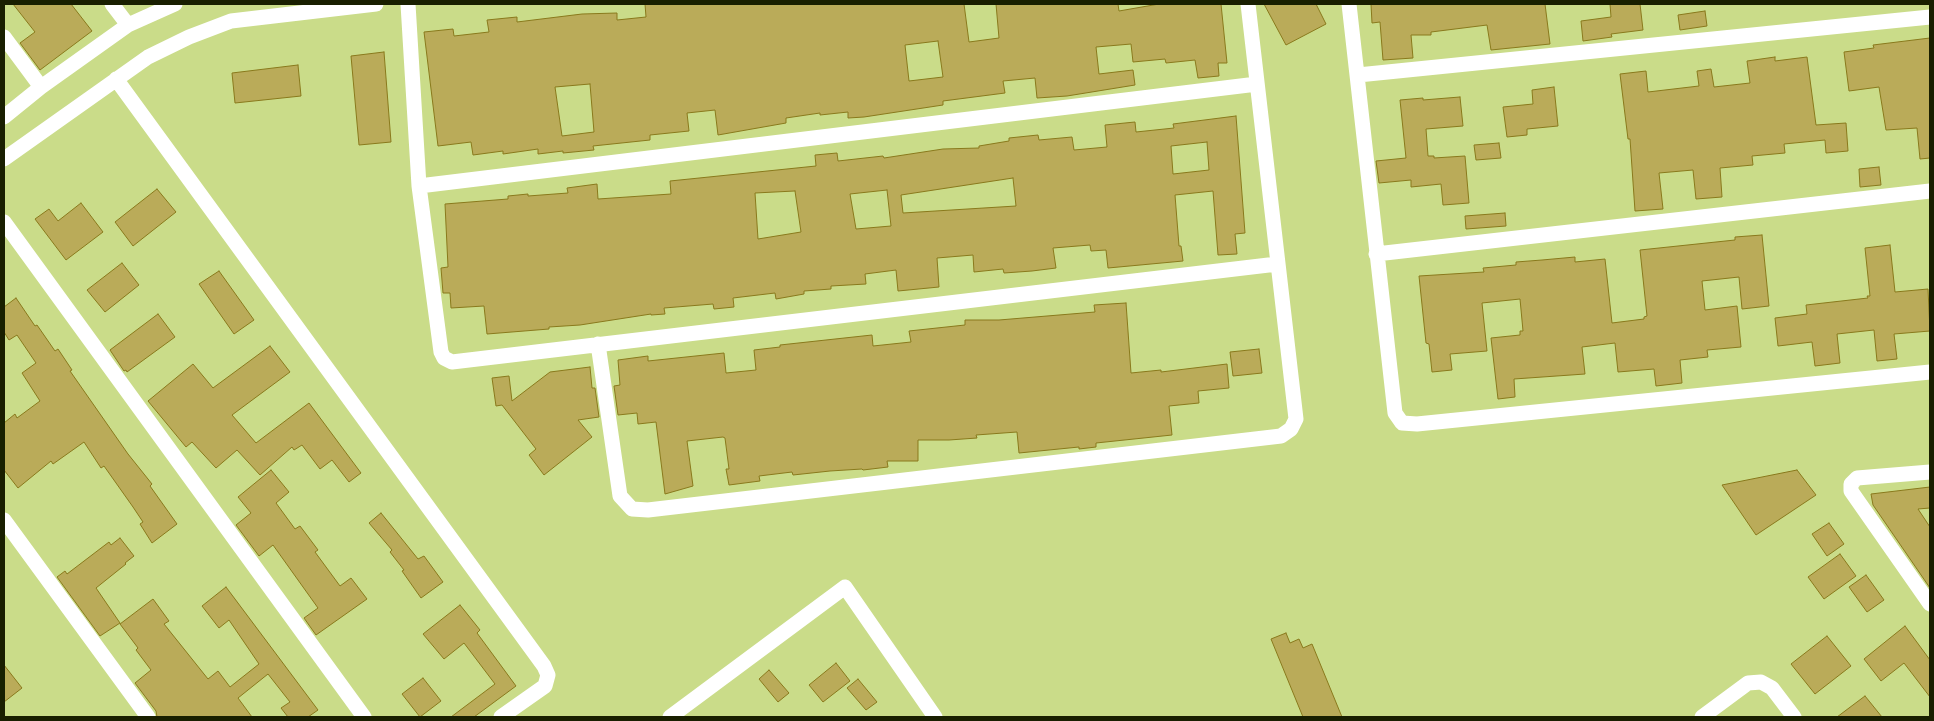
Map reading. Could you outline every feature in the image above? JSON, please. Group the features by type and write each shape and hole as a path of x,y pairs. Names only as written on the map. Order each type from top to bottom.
{"street":[{"path":"112,4 128,25"},
{"path":"4,117 41,87 128,25 175,4"},
{"path":"4,159 148,57 188,37 231,21 376,4"},
{"path":"408,4 420,186 440,342 444,358 452,362 1277,264"},
{"path":"598,344 620,496 632,509 648,510 1281,436 1287,433 1296,420 1248,4"},
{"path":"1349,4 1395,413 1402,423 1417,424 1930,372"},
{"path":"1358,74 1930,17"},
{"path":"4,38 41,87"},
{"path":"116,79 544,666 548,675 545,686 501,717"},
{"path":"420,186 1257,84"},
{"path":"1376,254 1930,191"},
{"path":"4,222 364,717"},
{"path":"1930,472 1857,478 1852,484 1851,491 1930,604"},
{"path":"4,520 148,717"},
{"path":"670,717 689,712 845,587 935,717"},
{"path":"1702,717 1748,683 1761,682 1772,688 1794,717"}],"building":[{"path":"13,4 71,4 92,31 40,70 20,43 35,32"},
{"path":"645,4 964,4 969,42 999,38 996,4 1118,4 1119,11 1159,4 1221,4 1227,63 1218,63 1219,76 1198,78 1195,60 1166,63 1165,59 1133,62 1131,44 1096,47 1099,74 1133,70 1135,85 1067,96 1037,98 1035,78 1003,81 1005,93 943,101 943,105 864,117 848,118 848,112 820,115 820,113 786,118 786,123 718,135 715,110 687,113 689,131 650,135 650,140 593,146 594,150 563,153 563,151 538,154 538,149 503,154 503,151 473,155 471,142 438,146 424,32 453,29 454,36 489,32 487,20 517,17 517,22 582,14 617,13 617,20 646,17","holes":["938,41 943,77 909,81 905,45","590,84 594,132 562,136 555,87"]},
{"path":"1264,4 1316,4 1326,24 1286,45"},
{"path":"1371,4 1545,4 1550,44 1491,50 1487,25 1431,32 1431,35 1411,35 1413,58 1383,60 1380,22 1372,23"},
{"path":"1610,4 1640,4 1643,30 1611,34 1612,37 1583,41 1581,21 1611,17"},
{"path":"1705,11 1707,26 1680,30 1678,15"},
{"path":"1930,38 1930,158 1920,159 1917,128 1886,130 1879,87 1849,91 1844,52 1874,48 1873,45"},
{"path":"384,52 391,142 359,145 351,56"},
{"path":"1775,57 1775,61 1807,57 1816,125 1846,123 1848,151 1826,153 1825,140 1784,144 1785,153 1752,156 1753,165 1720,168 1722,197 1696,199 1693,170 1659,173 1663,209 1635,211 1630,139 1628,139 1620,74 1646,71 1648,92 1699,86 1697,71 1711,69 1714,87 1750,83 1747,61"},
{"path":"298,65 301,96 235,103 232,73"},
{"path":"1554,87 1558,126 1527,129 1527,135 1507,137 1503,107 1533,104 1532,90"},
{"path":"1460,97 1463,126 1426,129 1428,156 1434,156 1434,158 1465,156 1469,203 1443,205 1441,184 1411,187 1411,180 1379,183 1376,161 1406,158 1400,100"},
{"path":"1236,116 1245,233 1235,234 1237,254 1218,255 1213,191 1175,195 1179,246 1181,246 1183,261 1108,268 1106,250 1091,251 1090,245 1053,248 1056,268 1032,271 1004,273 1003,269 974,272 973,255 937,258 939,287 898,291 896,270 865,274 866,284 831,286 831,289 804,291 804,294 776,299 775,293 733,298 734,307 714,309 713,304 664,308 665,314 651,314 580,325 549,327 549,329 487,334 484,306 451,308 450,293 443,293 441,268 448,267 445,204 508,199 508,196 528,194 528,196 568,193 567,188 597,184 598,199 671,194 670,181 816,166 815,155 837,153 838,161 883,156 884,158 943,149 979,148 979,146 1009,141 1009,138 1038,135 1039,140 1072,137 1074,150 1107,147 1105,125 1135,122 1136,132 1174,128 1173,124","holes":["1207,142 1209,170 1173,174 1171,146","1013,178 1016,206 903,213 901,195","887,190 891,226 856,229 850,194","795,191 801,232 758,239 755,193"]},
{"path":"1499,143 1501,158 1476,160 1474,145"},
{"path":"1879,167 1881,185 1860,187 1859,169"},
{"path":"157,189 176,212 133,246 115,222"},
{"path":"81,203 103,232 66,260 35,219 49,209 58,221"},
{"path":"1505,213 1506,226 1466,229 1465,216"},
{"path":"1762,235 1769,306 1742,309 1739,277 1702,281 1705,310 1737,306 1741,347 1707,350 1708,357 1680,360 1682,383 1656,386 1654,369 1618,372 1615,343 1582,347 1585,374 1514,379 1515,397 1498,399 1491,338 1520,335 1520,331 1523,331 1520,299 1482,303 1487,351 1450,354 1452,370 1432,372 1429,344 1426,343 1419,276 1484,272 1483,268 1516,265 1516,262 1575,257 1575,262 1605,259 1612,323 1644,319 1647,316 1640,250 1735,240 1735,237"},
{"path":"1890,245 1895,292 1928,289 1930,331 1894,334 1897,359 1877,361 1874,330 1837,334 1840,363 1815,366 1812,342 1778,346 1775,318 1807,314 1806,305 1868,298 1867,296 1870,296 1865,248"},
{"path":"122,263 139,285 105,312 87,290"},
{"path":"219,271 254,320 234,334 199,284"},
{"path":"16,298 55,351 58,349 72,370 70,371 128,454 152,484 150,486 177,524 152,543 140,524 143,522 133,507 104,466 101,468 84,442 53,464 51,461 18,488 4,470 4,423 15,414 17,418 40,401 22,373 36,363 17,335 9,340 4,332 4,307"},
{"path":"1126,303 1131,373 1161,370 1161,372 1227,364 1229,388 1198,391 1199,403 1169,406 1172,435 1096,443 1096,447 1079,449 1079,447 1019,453 1017,432 976,435 977,438 918,440 918,461 887,461 888,467 863,470 793,475 792,472 759,476 760,481 729,485 726,469 729,469 725,438 687,441 693,486 665,494 656,422 638,424 637,413 618,415 614,386 620,385 618,360 648,356 648,361 724,353 726,373 756,370 754,350 780,347 780,345 872,335 873,346 911,342 909,331 965,325 965,320 999,320 1095,312 1094,305"},
{"path":"158,314 175,337 127,372 126,370 124,371 110,350"},
{"path":"270,346 290,372 232,415 256,443 309,403 361,473 349,482 332,460 320,469 302,445 294,450 292,447 260,475 237,450 216,468 192,442 186,447 148,401 193,364 213,388"},
{"path":"1259,349 1262,373 1233,376 1230,352"},
{"path":"590,367 592,388 595,388 599,417 578,420 592,437 544,475 529,455 536,449 502,405 496,406 492,378 509,376 512,401 550,372"},
{"path":"271,470 289,492 276,503 295,529 300,526 318,550 315,552 340,586 351,578 367,599 316,635 304,618 318,608 273,545 259,556 236,525 251,513 238,497"},
{"path":"1797,470 1816,495 1756,535 1722,485"},
{"path":"1930,487 1930,508 1918,509 1930,527 1930,588 1873,505 1871,494"},
{"path":"381,513 418,559 424,556 443,582 421,598 402,571 404,570 390,552 392,550 369,523"},
{"path":"1829,523 1844,544 1827,556 1812,534"},
{"path":"120,538 134,556 96,588 120,623 100,636 57,577 65,571 67,574 109,542 111,545"},
{"path":"1840,554 1856,576 1824,599 1808,577"},
{"path":"1866,575 1884,600 1867,612 1849,587"},
{"path":"226,587 318,710 308,717 288,717 281,708 290,702 268,674 238,698 252,717 157,717 156,711 135,683 151,670 136,650 138,648 120,624 153,599 169,621 164,624 208,679 218,671 230,687 259,664 229,620 219,628 202,606"},
{"path":"460,605 480,630 477,633 516,686 474,717 451,717 495,684 464,643 444,659 423,634"},
{"path":"1905,626 1930,660 1930,697 1904,663 1881,681 1864,659"},
{"path":"1286,633 1290,643 1299,639 1303,648 1312,644 1342,717 1303,717 1271,639"},
{"path":"1827,636 1851,666 1815,694 1791,664"},
{"path":"836,663 850,681 823,702 809,685"},
{"path":"4,665 22,688 4,702"},
{"path":"769,670 789,693 778,702 759,679"},
{"path":"423,678 441,701 420,717 402,694"},
{"path":"858,679 877,702 866,710 847,688"},
{"path":"1865,696 1882,717 1837,717"}]}
